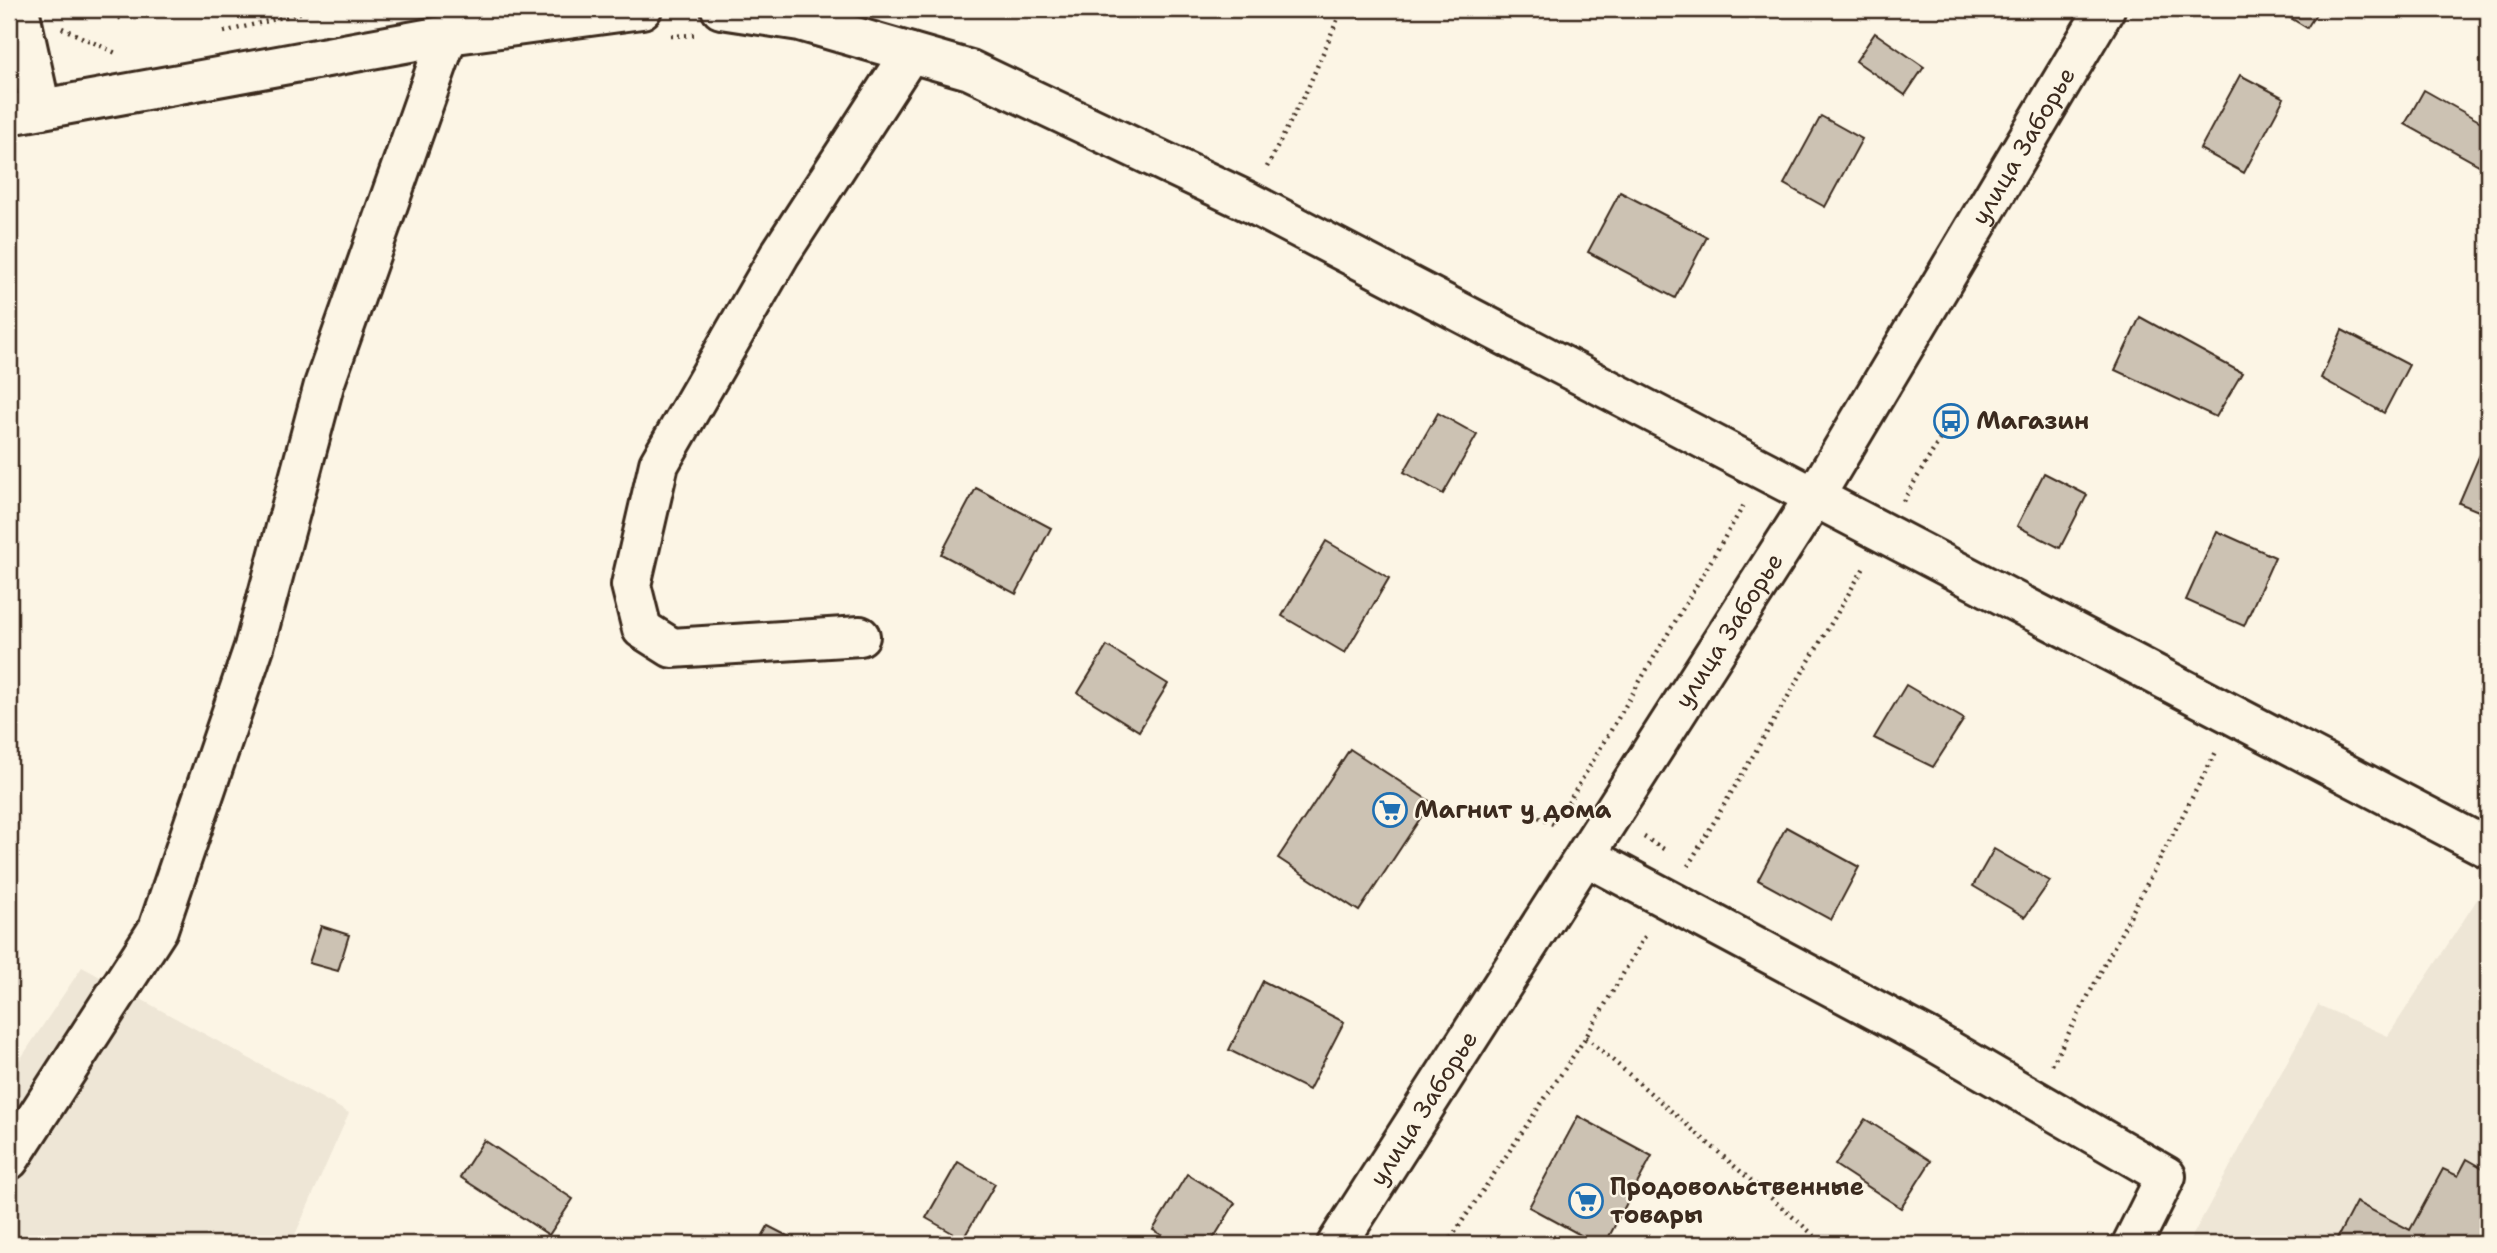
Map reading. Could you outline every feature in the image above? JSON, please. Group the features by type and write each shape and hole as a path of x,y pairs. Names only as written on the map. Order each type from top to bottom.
{"street":[{"path":"19,9 25,112 448,35 650,22"},
{"name":"улица Заборье","path":"1337,1244 1815,496 2105,9"},
{"path":"709,22 800,22 970,71 1249,202 2488,848"},
{"path":"9,1160 158,929 254,647 324,385 448,35"},
{"path":"860,636 672,648 642,629 631,585 659,464 779,254 910,53"},
{"path":"1586,856 1928,1038 2166,1176 2132,1244"}],"path":[{"path":"109,9 117,19 138,9"},
{"path":"221,33 315,9"},
{"path":"1249,202 1307,90 1342,9"},
{"path":"650,22 709,22"},
{"path":"56,25 127,58"},
{"path":"1447,1244 1586,1037 1951,421"},
{"path":"1526,811 1553,827 1749,495"},
{"path":"2033,1099 2235,716"},
{"path":"1586,1037 1824,1244"}],"shaded area":[{"path":"2480,895 2488,900 2488,1244 2188,1244 2318,1005 2388,1036"},
{"path":"82,967 349,1113 291,1244 9,1244 9,1076"}],"building":[{"path":"2276,9 2319,9 2307,28"},
{"path":"1875,33 1924,67 1905,95 1856,61"},
{"path":"2240,75 2284,98 2244,173 2200,149"},
{"path":"2424,90 2488,126 2488,170 2405,124"},
{"path":"1821,116 1862,139 1825,207 1784,184"},
{"path":"1620,192 1707,237 1675,298 1588,252"},
{"path":"2140,317 2242,373 2216,417 2115,370"},
{"path":"2342,330 2409,365 2384,413 2321,378"},
{"path":"1438,413 1477,435 1443,494 1404,472"},
{"path":"2481,452 2488,455 2488,515 2459,503"},
{"path":"2044,473 2087,495 2060,548 2017,526"},
{"path":"976,488 1051,528 1016,594 941,554"},
{"path":"2217,531 2275,557 2244,626 2186,600"},
{"path":"1326,541 1389,578 1345,653 1282,616"},
{"path":"1107,646 1168,684 1139,731 1078,693"},
{"path":"1906,685 1964,719 1933,767 1874,738"},
{"path":"1350,749 1431,802 1359,911 1278,858"},
{"path":"1786,827 1859,867 1831,920 1758,880"},
{"path":"1994,849 2050,881 2025,917 1973,886"},
{"path":"321,926 349,935 338,971 309,963"},
{"path":"1263,981 1344,1022 1309,1090 1229,1050"},
{"path":"1578,1116 1652,1156 1605,1244 1597,1244 1529,1207"},
{"path":"1865,1119 1931,1161 1901,1208 1835,1165"},
{"path":"484,1140 573,1199 549,1235 460,1177"},
{"path":"2467,1159 2488,1171 2488,1244 2334,1244 2356,1202 2410,1230 2443,1169 2458,1176"},
{"path":"958,1162 995,1184 963,1239 926,1218"},
{"path":"1187,1174 1235,1203 1210,1244 1177,1244 1153,1230"},
{"path":"768,1226 803,1244 758,1244"}],"place":[{"name":"Магазин","path":"1951,421"},
{"name":"Магнит у дома","path":"1390,810"},
{"name":"Продовольственные товары","path":"1586,1201"}]}
